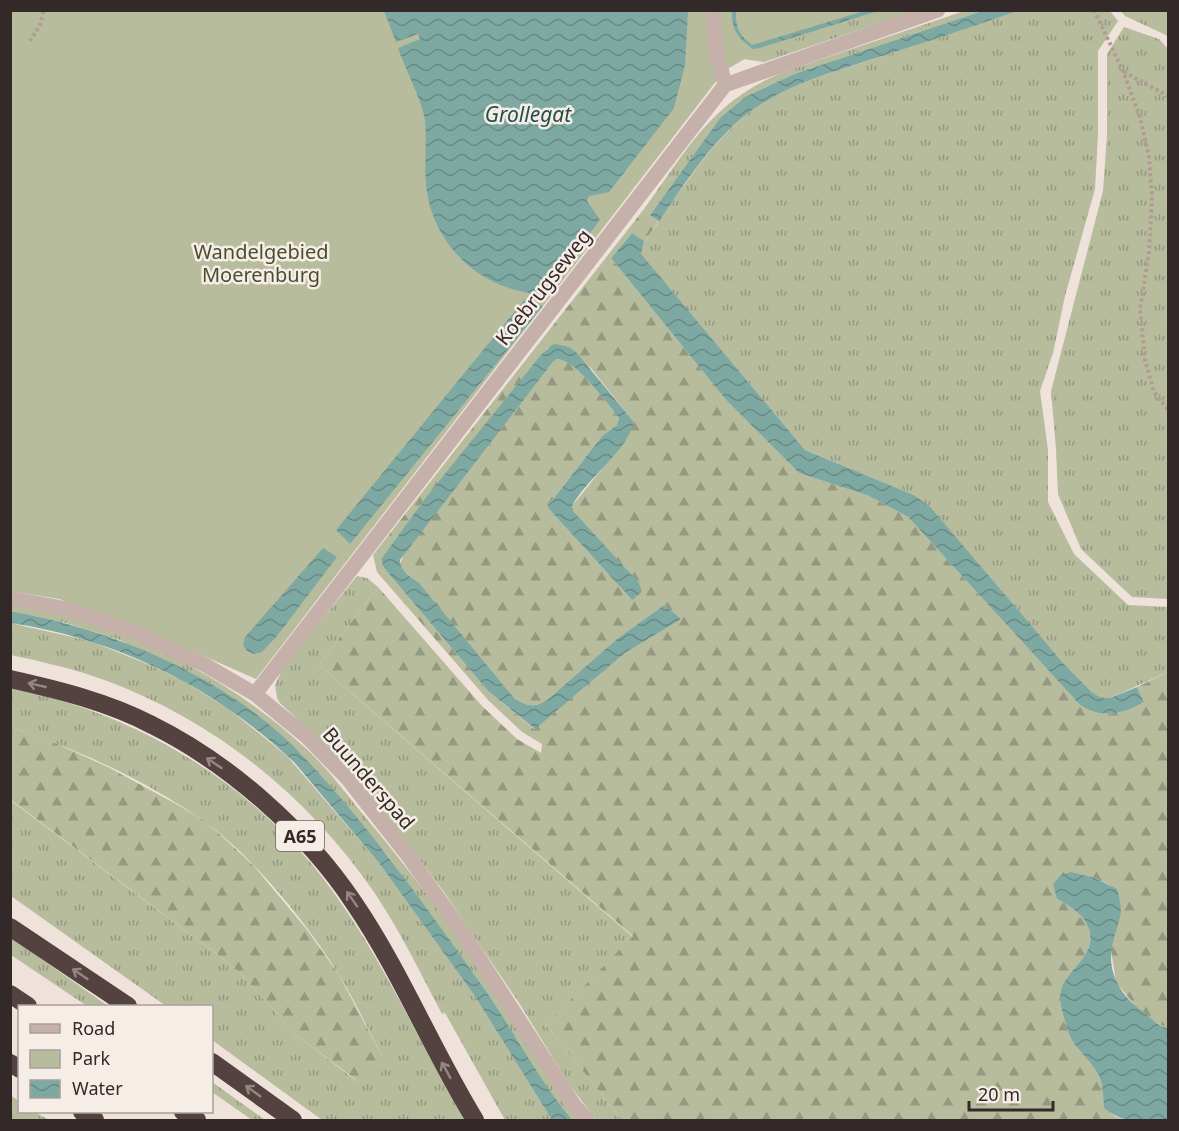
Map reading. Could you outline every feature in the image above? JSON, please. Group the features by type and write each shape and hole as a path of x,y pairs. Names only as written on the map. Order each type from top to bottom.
{"highway":[{"name":"A65","path":"10,679 57,690 111,707 153,725 216,764 283,818 322,860 354,902 377,939 475,1120"},
{"path":"10,927 127,1005"},
{"path":"10,994 26,1005"},
{"path":"213,1063 293,1120"}],"street":[{"path":"714,10 715,44 725,85 938,10"},
{"name":"Koebrugseweg","path":"255,694 725,85"},
{"name":"Buunderspad","path":"10,598 67,609 137,633 205,665 255,694 306,737 348,779 406,853 461,930 574,1105 587,1120"}],"path":[{"path":"30,41 40,25 44,10"},
{"path":"1094,10 1123,71 1140,117 1149,157 1152,197 1149,253 1140,309 1145,360 1154,392 1168,410"},
{"path":"1123,71 1168,96"}],"green space":[{"name":"Wandelgebied Moerenburg","path":"10,11 882,11 760,50 724,71 256,679 142,629 59,599 11,591"},
{"path":"878,11 915,11 764,62 743,59 722,21"},
{"path":"964,11 982,11 794,74 745,97 720,118 650,215 644,209 702,130 736,99 756,85 781,73"},
{"path":"1018,11 1110,11 1118,21 1098,51 1098,135 1095,189 1065,296 1053,353 1040,391 1048,450 1048,502 1074,554 1128,605 1168,607 1168,672 1110,698 1100,697 1092,692 1065,665 984,571 914,495 805,450 640,254 643,244 712,149 753,109 801,83"},
{"path":"1121,11 1168,11 1168,36 1125,16"},
{"path":"1124,27 1159,39 1168,49 1168,599 1132,597 1081,549 1058,494 1051,391 1103,191 1107,135 1107,54"},
{"path":"644,209 658,222 643,244 643,241 632,233 611,258 726,400 799,473 869,496 908,517 1079,704 1087,709 1103,714 1128,710 1144,702 1137,687 1168,672 1168,1028 1154,1022 1136,1007 1116,982 1111,950 1121,909 1110,885 1095,878 1057,899 1081,915 1089,930 1090,940 1084,957 1065,980 1061,989 1060,1003 1066,1025 1071,1039 1099,1076 1104,1108 1116,1117 1127,1120 622,1120 546,1025 633,936 319,665 378,587 482,706 517,739 541,753 542,744 522,732 488,700 377,572 373,555","holes":["548,348 590,367 634,422 623,443 572,506 574,512 642,592 631,599 547,507 602,436 617,425 619,418 582,374 565,361 557,359 404,554 400,565 418,583 515,699 527,705 535,705 547,700 618,638 664,605 680,619 625,653 534,729 488,691 384,568 381,559 426,497"]},
{"path":"357,576 367,578 378,587 319,665 633,937 546,1025 622,1120 596,1120 569,1084 521,1006 444,892 384,813 316,737 277,698 275,685 284,666"},
{"path":"11,604 96,625 172,656 261,711 301,744 340,785 440,912 484,975 577,1120 572,1120 551,1096 484,988 388,856 302,755 243,706 120,640 66,623 11,611"},
{"path":"10,623 90,641 150,665 183,681 230,710 287,756 379,863 474,995 552,1120 505,1120 445,1013 442,1014 376,895 322,826 291,795 223,741 147,698 83,673 11,655"},
{"path":"11,688 60,700 108,717 154,738 197,763 238,792 276,826 310,862 341,903 390,983 464,1120 322,1120 213,1041 213,1005 165,1005 11,896 10,800 222,958 242,975 295,1034 350,1076 359,1082 382,1056 345,985 315,939 272,884 225,838 177,803 123,773 11,727"},
{"path":"11,727 46,739 108,767 178,805 204,821 254,866 308,931 339,975 382,1056 383,1069 373,1081 359,1082 295,1034 242,975 222,958 11,800"},
{"path":"10,937 107,1005 86,1005 11,955"},
{"path":"213,1083 265,1120 252,1120 213,1093"},
{"path":"10,1095 18,1100 18,1113 37,1113 49,1120 11,1120"}],"water":[{"name":"Grollegat","path":"384,11 688,11 685,65 674,108 609,192 589,196 587,201 600,220 587,237 578,234 538,295 505,287 480,274 457,254 439,229 426,185 424,114 398,48 420,39 418,34 396,42"},
{"path":"732,11 736,11 737,27 741,34 752,45 864,11 878,11 753,49 736,33"},
{"path":"982,11 1018,11 822,76 793,87 764,102 737,122 712,148 689,177 659,222 650,215 720,118 745,97 794,74"},
{"path":"632,233 644,241 641,254 805,450 914,495 931,508 1065,665 1092,692 1100,697 1110,698 1137,687 1144,702 1128,710 1112,714 1095,712 1079,704 908,517 869,496 799,473 726,400 611,258"},
{"path":"525,299 543,306 350,544 336,530"},
{"path":"556,344 569,347 576,352 634,422 624,443 572,506 574,512 639,583 642,592 632,600 547,507 602,436 617,425 619,418 582,374 565,361 557,359 400,560 404,571 419,583 515,699 527,705 535,705 547,700 618,638 664,605 681,619 625,653 535,729 488,691 384,568 381,559 426,497 541,355"},
{"path":"323,548 337,557 277,636 262,652 254,654 247,651 243,645 245,637"},
{"path":"10,611 89,630 168,661 241,703 274,728 328,783 397,869 484,988 537,1072 572,1120 552,1120 474,995 379,863 294,762 232,711 163,671 127,654 89,641 11,623"},
{"path":"1071,872 1095,878 1117,889 1121,912 1112,948 1112,966 1118,984 1128,999 1154,1021 1168,1028 1168,1120 1127,1120 1104,1108 1099,1076 1071,1039 1060,1003 1061,989 1065,980 1084,957 1090,940 1089,930 1081,915 1057,899 1053,884 1061,875"}]}
